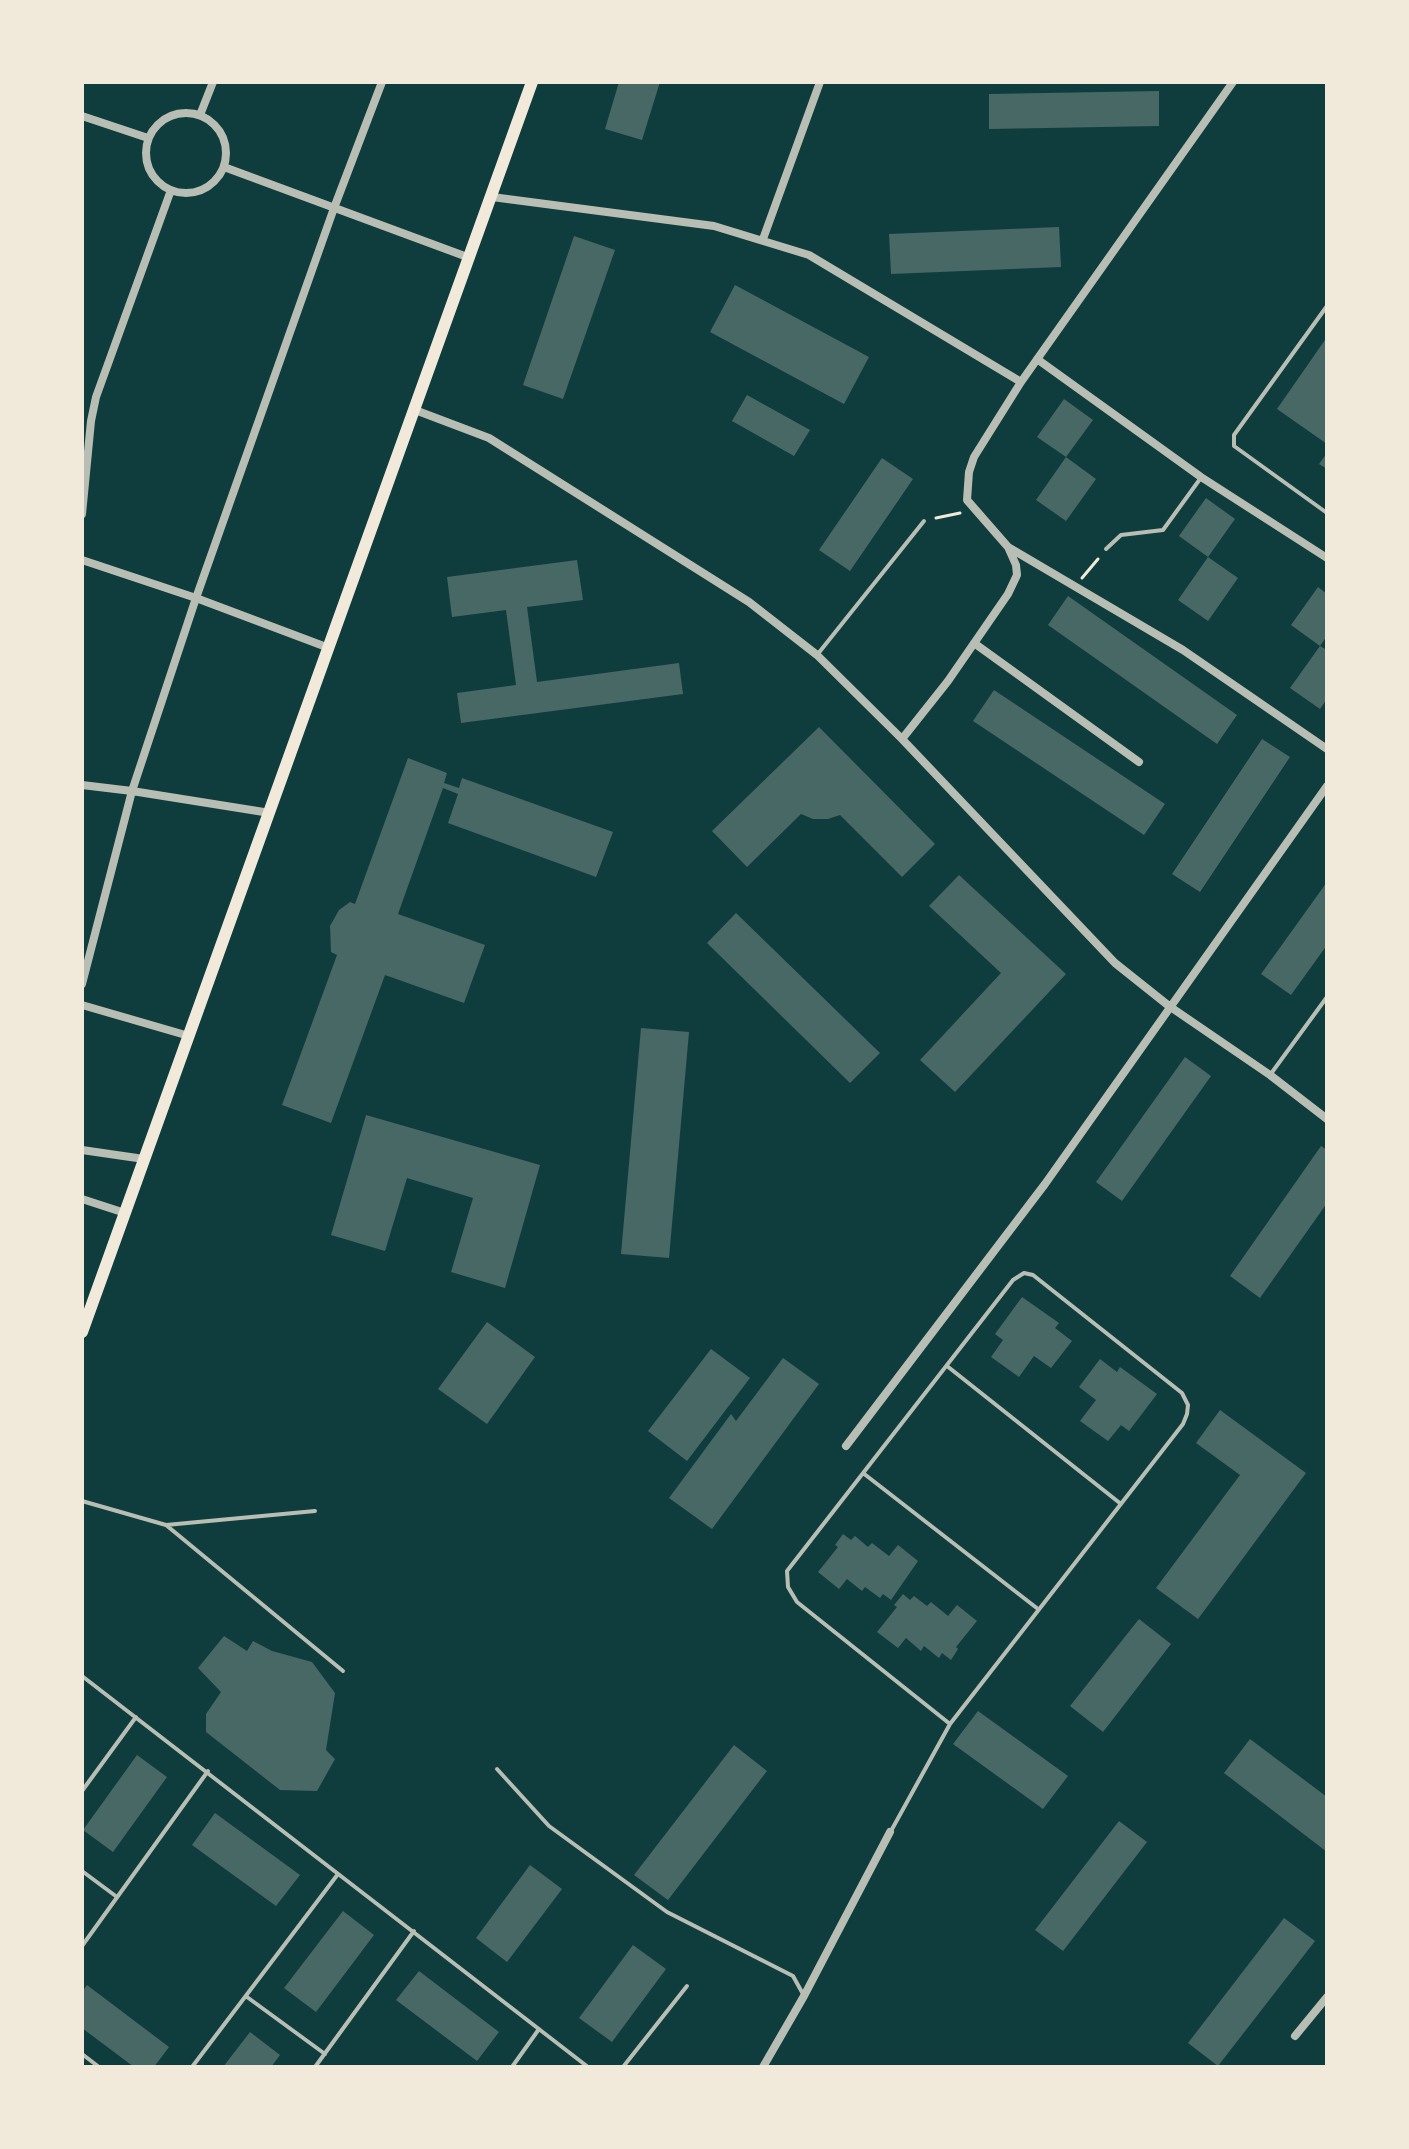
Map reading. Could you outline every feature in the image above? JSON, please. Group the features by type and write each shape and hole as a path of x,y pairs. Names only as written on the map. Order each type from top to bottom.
{"main road":[{"path":"82,1332 532,82"}],"street":[{"path":"200,115 213,82"},
{"path":"82,984 132,791 196,598 334,208 382,82"},
{"path":"763,239 820,82"},
{"path":"902,739 1014,585 1016,565 1008,547 967,500 969,472 989,430 1233,82"},
{"path":"175,113 200,115 220,130 225,142 224,167 208,186 196,192 171,190 160,184 146,163 148,138 163,119 175,113"},
{"path":"82,116 148,138"},
{"path":"224,167 470,258"},
{"path":"82,514 96,397 171,190"},
{"path":"492,197 714,226 809,255 1021,382"},
{"path":"1037,359 1201,477 1327,558"},
{"path":"415,410 489,438 749,602 817,655 902,739 1115,963 1169,1006 1270,1075 1327,1119"},
{"path":"1008,547 1183,650 1327,749"},
{"path":"82,560 196,598 329,648"},
{"path":"974,643 1139,762"},
{"path":"82,785 270,813"},
{"path":"846,1446 1045,1184 1327,786"},
{"path":"82,1005 189,1036"},
{"path":"82,1150 144,1159"},
{"path":"82,1199 125,1213"},
{"path":"763,2067 890,1832"},
{"path":"1295,2036 1327,1997"}],"lane":[{"path":"1327,306 1234,435 1234,446 1327,513"},
{"path":"1106,549 1121,535 1163,530 1201,477"},
{"path":"817,655 924,521"},
{"path":"1318,799 1327,805"},
{"path":"1270,1075 1327,997"},
{"path":"890,1832 950,1724 1183,1424 1188,1405 1182,1393 1033,1275 1024,1273 1013,1280 787,1571 788,1587 797,1602 950,1724"},
{"path":"947,1366 1122,1504"},
{"path":"863,1473 1039,1610"},
{"path":"82,1501 166,1525 315,1511"},
{"path":"166,1525 343,1671"},
{"path":"82,1676 588,2067"},
{"path":"82,1791 136,1717"},
{"path":"497,1769 549,1826 667,1912 793,1976 804,1996"},
{"path":"82,1946 208,1771"},
{"path":"82,1871 117,1897"},
{"path":"192,2067 338,1874"},
{"path":"315,2067 414,1931"},
{"path":"623,2067 687,1986"},
{"path":"247,1997 325,2054"},
{"path":"512,2067 539,2029"},
{"path":"82,2054 99,2067"}],"path":[{"path":"924,521 976,510"},
{"path":"1075,587 1106,549"}],"building":[{"path":"619,82 660,82 642,140 605,129"},
{"path":"1159,91 1159,126 989,129 989,94"},
{"path":"1059,227 1061,267 891,274 889,234"},
{"path":"574,236 615,250 563,399 523,385"},
{"path":"735,285 869,357 844,404 710,332"},
{"path":"1327,337 1327,444 1277,409"},
{"path":"747,395 810,430 794,456 732,421"},
{"path":"1064,399 1093,420 1066,457 1037,437"},
{"path":"1327,453 1327,469 1319,464"},
{"path":"1066,457 1096,479 1066,521 1036,500"},
{"path":"882,458 913,479 850,571 819,550"},
{"path":"1206,498 1235,519 1208,557 1179,536"},
{"path":"1208,557 1238,578 1208,621 1178,600"},
{"path":"577,560 583,600 527,607 537,682 679,663 683,694 461,723 457,693 516,685 506,610 452,617 447,577"},
{"path":"1318,587 1327,594 1327,636 1320,646 1291,625"},
{"path":"1068,596 1237,715 1217,744 1048,625"},
{"path":"1320,646 1327,650 1327,699 1320,709 1290,688"},
{"path":"994,690 1165,804 1144,835 973,721"},
{"path":"819,727 935,844 902,877 840,815 813,819 801,814 747,867 712,831"},
{"path":"1262,739 1290,757 1200,892 1172,874"},
{"path":"408,758 447,773 444,783 459,788 462,778 613,832 596,877 448,823 458,794 443,788 398,914 485,945 464,1003 385,975 331,1123 282,1105 337,955 331,952 330,926 339,910 350,902 355,904"},
{"path":"959,875 1066,974 955,1092 920,1060 1001,973 929,906"},
{"path":"1327,882 1327,945 1291,995 1261,974"},
{"path":"736,913 880,1053 850,1083 707,943"},
{"path":"641,1028 689,1032 669,1258 621,1254"},
{"path":"1185,1057 1211,1076 1122,1201 1096,1182"},
{"path":"366,1115 540,1165 505,1288 451,1272 473,1198 407,1178 385,1251 331,1235"},
{"path":"1321,1146 1327,1150 1327,1203 1260,1298 1230,1276"},
{"path":"1022,1297 1059,1323 1055,1328 1072,1341 1051,1368 1034,1356 1019,1377 991,1357 1003,1340 995,1334"},
{"path":"487,1322 535,1357 487,1424 438,1389"},
{"path":"711,1349 750,1378 687,1461 648,1431"},
{"path":"783,1358 819,1384 712,1529 669,1498 731,1414 736,1421"},
{"path":"1100,1359 1117,1372 1120,1367 1157,1394 1129,1431 1121,1425 1108,1441 1080,1421 1096,1400 1079,1387"},
{"path":"1220,1410 1306,1473 1198,1619 1156,1588 1240,1475 1196,1443"},
{"path":"843,1534 851,1540 855,1536 868,1547 872,1543 889,1556 898,1545 918,1561 891,1600 883,1594 880,1598 865,1587 862,1591 847,1579 839,1589 818,1572 838,1547 835,1545"},
{"path":"903,1594 910,1600 914,1596 927,1606 931,1602 948,1616 957,1605 977,1621 956,1647 958,1649 951,1660 942,1653 939,1658 924,1646 921,1651 906,1638 898,1648 877,1632"},
{"path":"1139,1619 1171,1644 1103,1732 1070,1706"},
{"path":"224,1636 247,1651 253,1641 272,1651 312,1662 335,1693 326,1750 335,1759 317,1791 280,1790 206,1732 206,1714 221,1692 198,1668"},
{"path":"978,1711 1068,1776 1043,1809 953,1744"},
{"path":"1250,1739 1327,1797 1327,1852 1224,1773"},
{"path":"734,1745 767,1771 668,1900 634,1875"},
{"path":"137,1755 167,1777 113,1852 83,1830"},
{"path":"215,1813 300,1875 276,1906 192,1845"},
{"path":"1119,1821 1147,1842 1063,1951 1035,1930"},
{"path":"530,1865 562,1889 507,1962 476,1938"},
{"path":"343,1911 374,1935 316,2012 284,1988"},
{"path":"1284,1918 1315,1941 1218,2066 1188,2043"},
{"path":"633,1945 666,1969 612,2042 579,2018"},
{"path":"419,1971 499,2032 477,2061 396,2000"},
{"path":"87,1985 169,2047 154,2067 134,2067 82,2028 82,1992"},
{"path":"250,2032 280,2055 271,2067 223,2067"}]}
